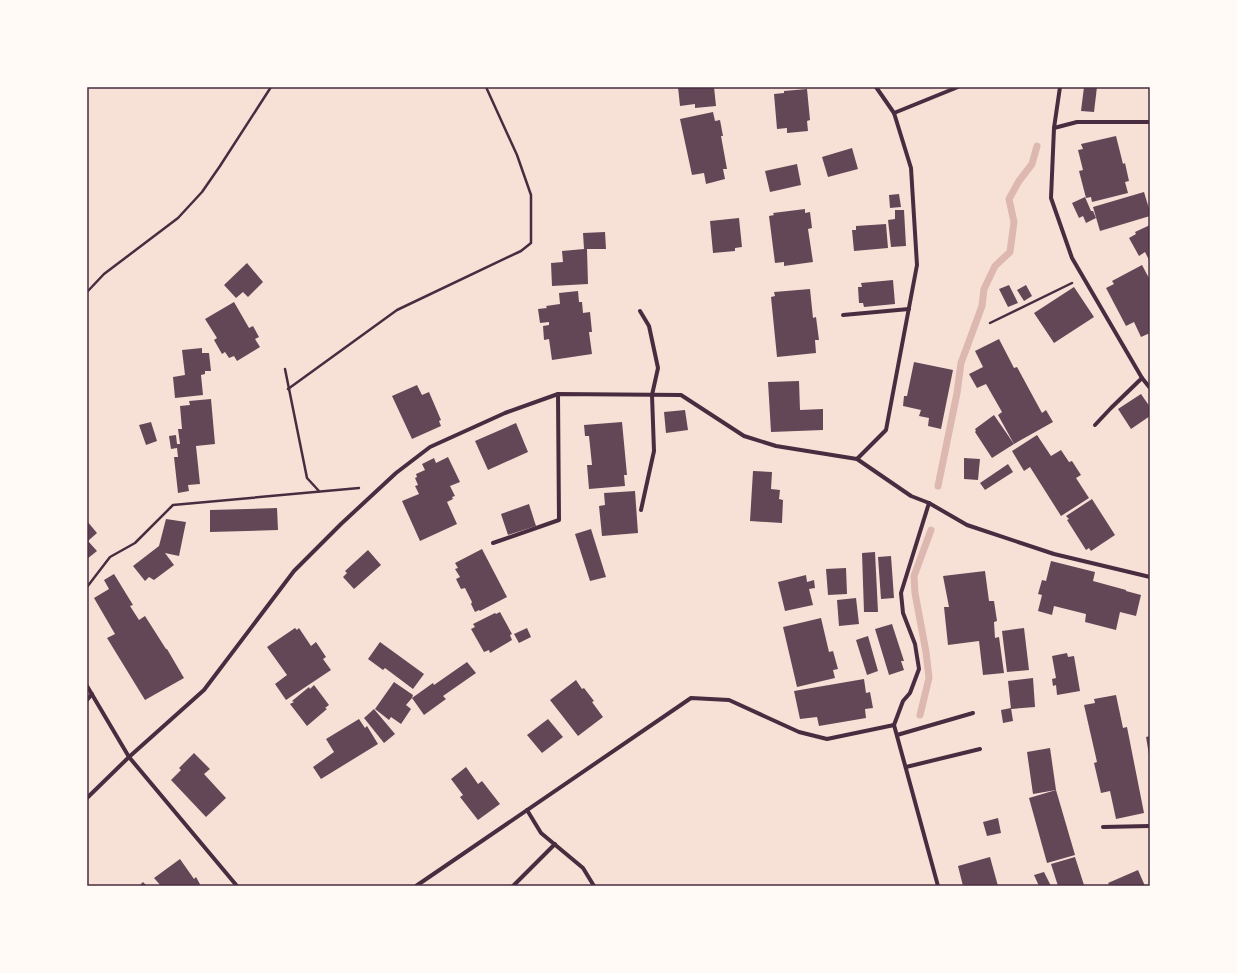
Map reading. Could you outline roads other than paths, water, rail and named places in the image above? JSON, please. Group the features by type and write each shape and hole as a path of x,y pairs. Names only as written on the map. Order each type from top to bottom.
{"street":[{"path":"857,459 886,430 917,265 910,168 894,113 876,87"},
{"path":"894,113 958,87"},
{"path":"1060,87 1054,128 1051,198 1072,258 1142,378 1150,388"},
{"path":"1054,128 1077,122 1150,122"},
{"path":"843,315 909,309"},
{"path":"640,310 649,326 658,368 652,395 654,451 641,510"},
{"path":"1095,425 1142,378"},
{"path":"493,543 559,520 558,394"},
{"path":"87,798 129,757 204,690 294,570 396,473 430,447 505,413 558,394 681,395 744,436 776,446 857,459 911,496 929,503 968,525 1039,550 1150,577"},
{"path":"929,503 901,593 903,613 915,644 919,668 910,693 903,701 894,725 938,886"},
{"path":"87,686 129,757 237,886"},
{"path":"87,700 92,694"},
{"path":"416,886 691,698 729,700 799,732 827,739 894,725"},
{"path":"897,734 973,713"},
{"path":"906,767 980,748"},
{"path":"527,810 541,833 583,868 594,886"},
{"path":"1103,828 1150,826"},
{"path":"513,886 555,844"}],"waterway":[{"path":"938,486 957,393 961,363 982,306 984,289 995,266 1010,252 1014,222 1009,199 1019,181 1032,164 1037,146"},
{"path":"920,715 929,678 926,652 915,593 914,576 931,530"}]}
